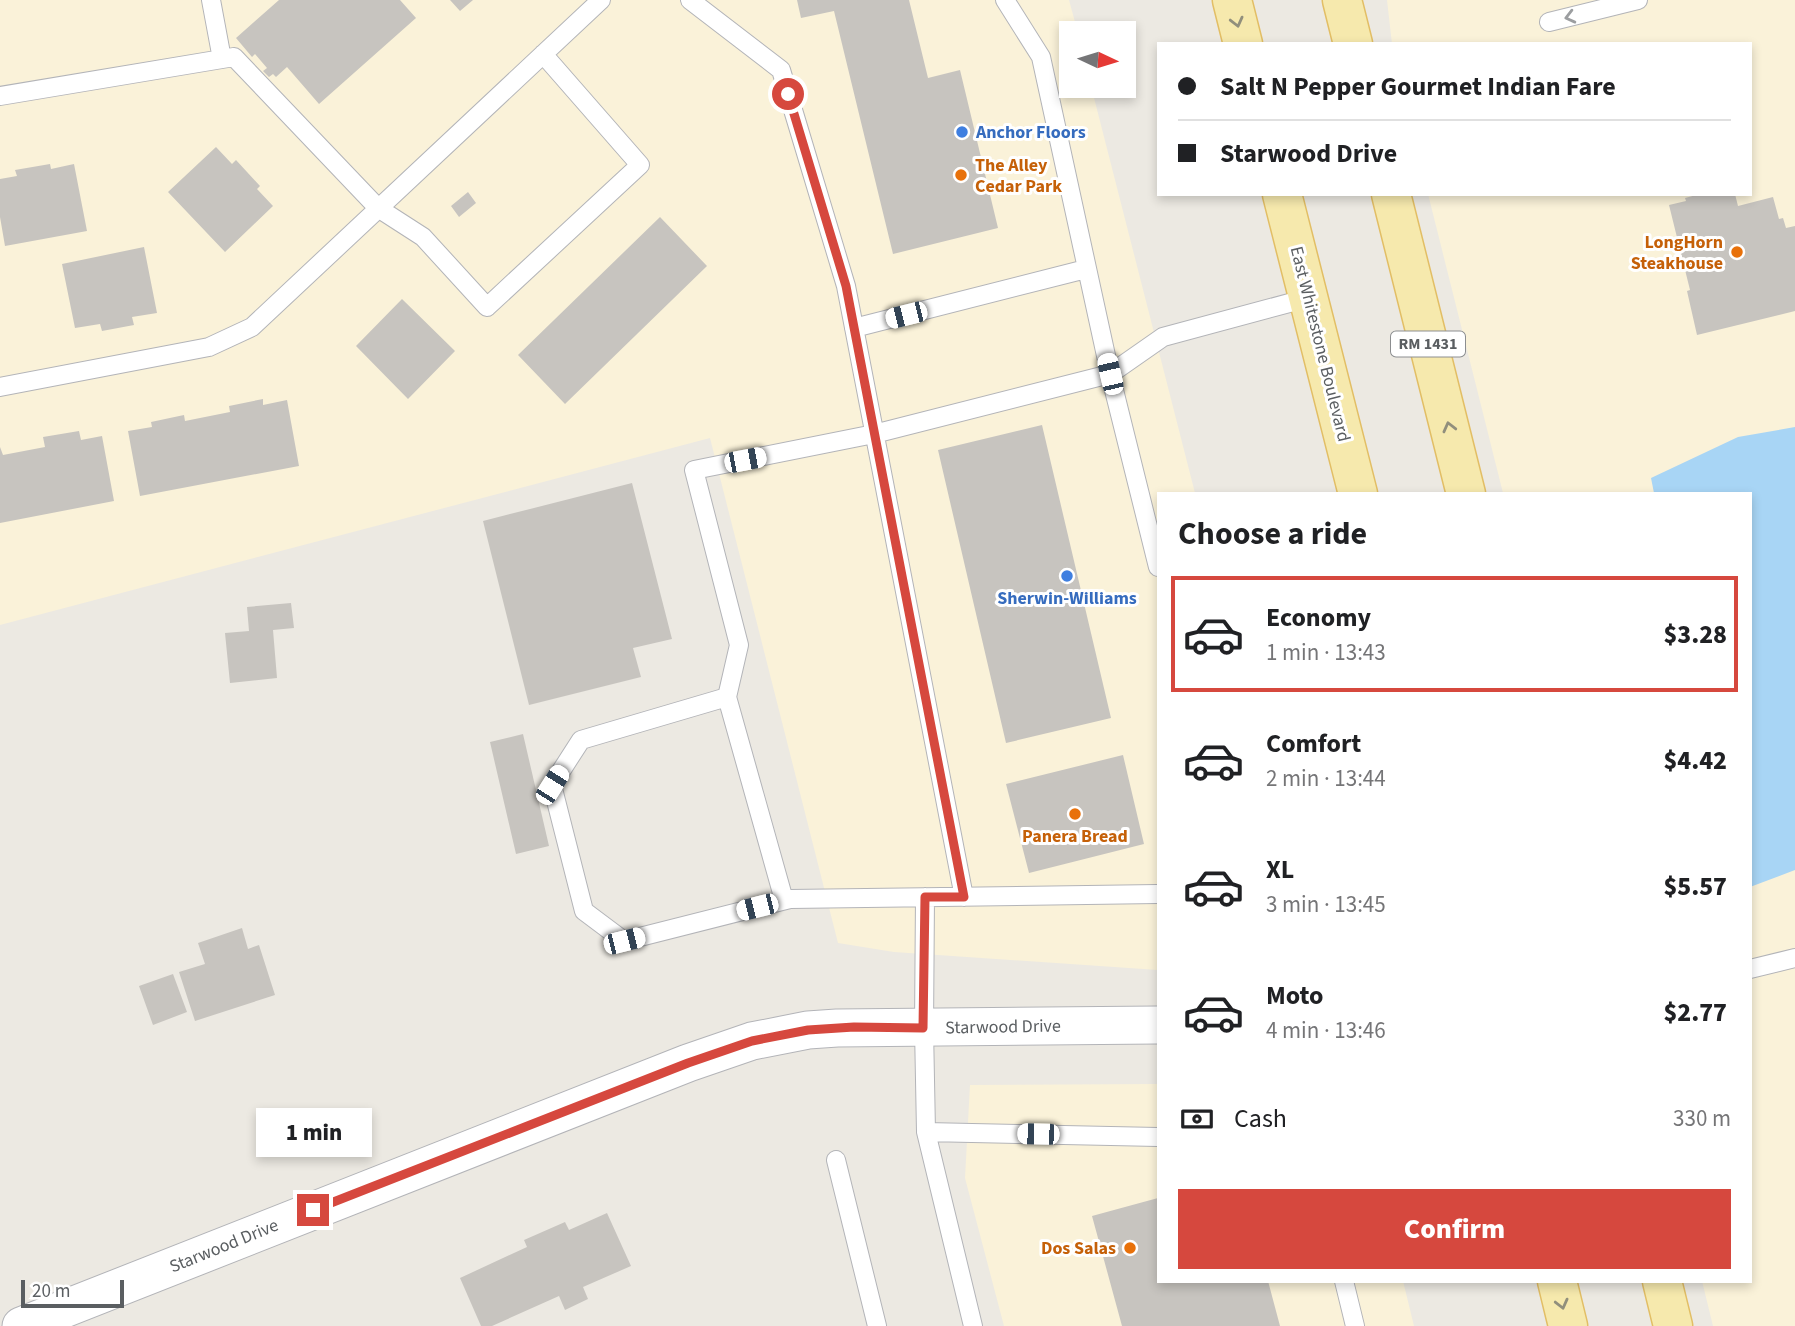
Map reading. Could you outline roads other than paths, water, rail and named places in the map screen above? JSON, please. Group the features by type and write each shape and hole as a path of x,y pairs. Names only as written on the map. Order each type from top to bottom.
{"main road":[{"path":"1232,0 1242,42"},
{"path":"1342,0 1352,42"},
{"name":"East Whitestone Boulevard","path":"1282,196 1357,492"},
{"name":"RM 1431","path":"1392,196 1466,492"},
{"path":"1557,1283 1568,1326"},
{"path":"1662,1283 1673,1326"}],"street":[{"name":"Starwood Drive","path":"21,1326 676,1068 752,1041 808,1030 871,1027 1157,1025"}],"lane":[{"path":"211,0 222,60"},
{"path":"0,387 209,346 252,327 601,0"},
{"path":"690,0 781,70 846,286 964,897"},
{"path":"1005,0 1041,57 1110,374 1157,563"},
{"path":"1549,22 1638,0"},
{"path":"0,96 234,57 378,208 423,237 487,307 640,165 544,54"},
{"path":"854,328 1086,269"},
{"path":"784,900 727,698 739,645 694,470 874,434 1110,374 1163,337 1308,298"},
{"path":"727,698 581,740 552,785 584,911 624,941 790,899 1157,894"},
{"path":"925,897 923,1028 926,1132 973,1326"},
{"path":"1752,969 1795,958"},
{"path":"926,1132 1157,1137"},
{"path":"836,1160 877,1326"},
{"path":"1344,1283 1355,1326"}],"water":[{"path":"1795,427 1795,870 1752,886 1752,492 1654,492 1651,478 1738,437"}],"place":[{"name":"Anchor Floors","path":"962,132"},
{"name":"The Alley Cedar Park","path":"961,175"},
{"name":"LongHorn Steakhouse","path":"1737,252"},
{"name":"Sherwin-Williams","path":"1067,576"},
{"name":"Panera Bread","path":"1075,814"},
{"name":"Dos Salas","path":"1130,1248"}]}
